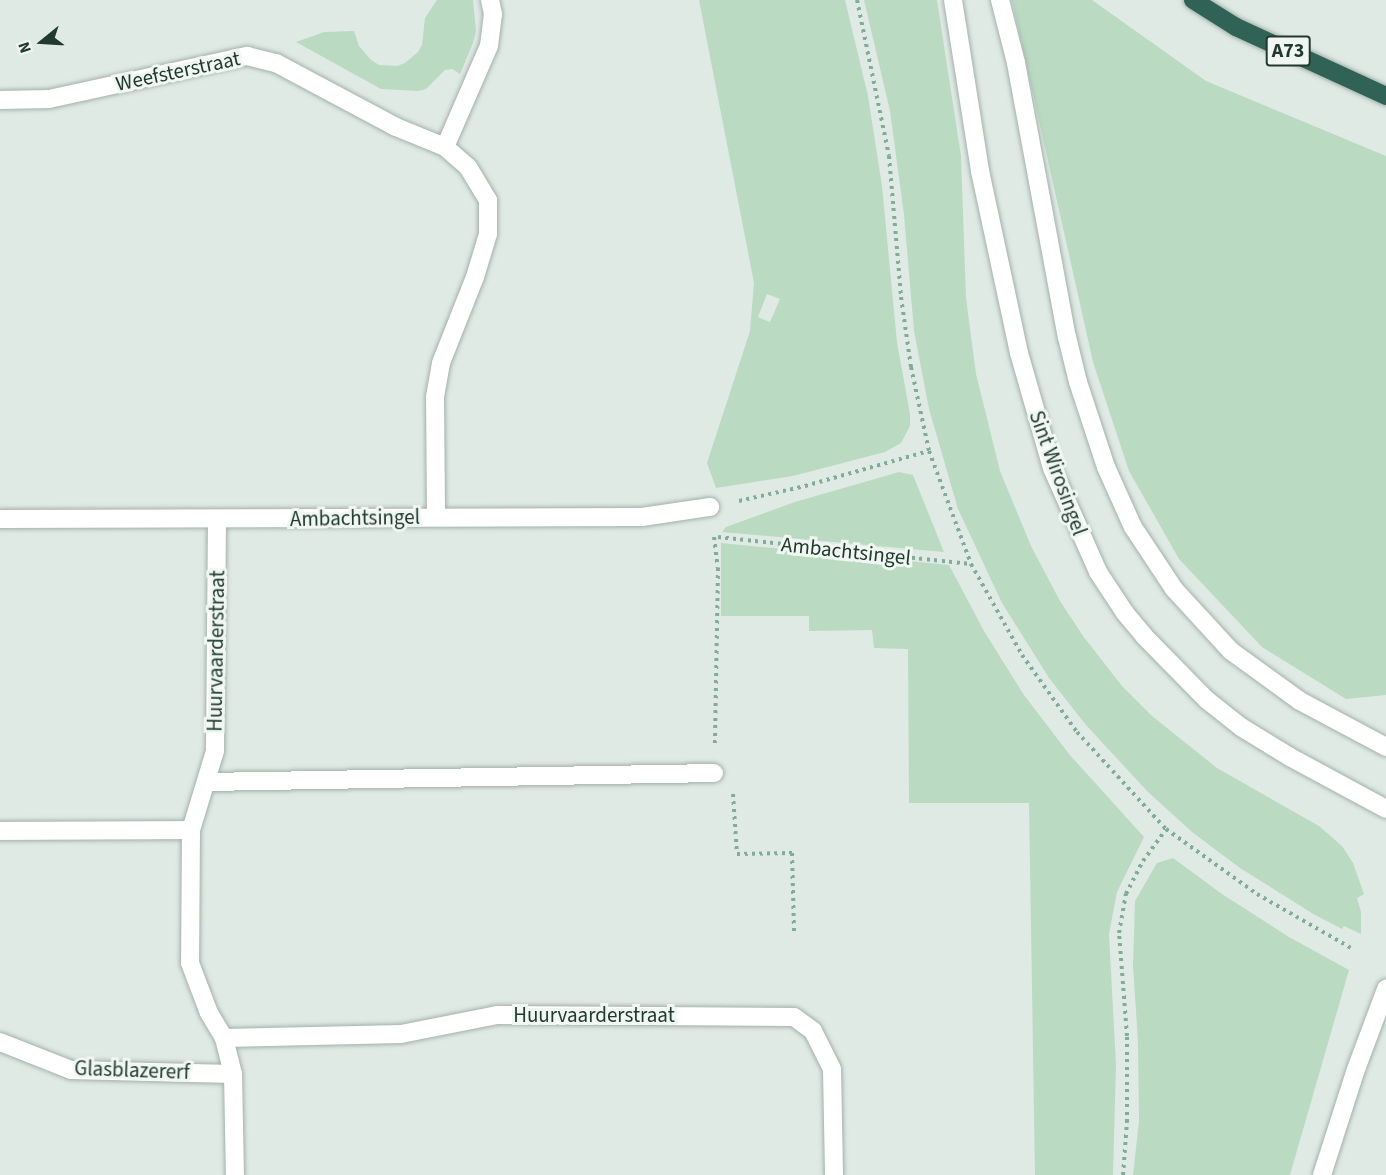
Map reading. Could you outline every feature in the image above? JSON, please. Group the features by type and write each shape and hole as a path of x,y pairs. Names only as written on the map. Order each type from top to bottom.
{"highway":[{"name":"A73","path":"1193,0 1236,27 1386,96"}],"street":[{"path":"445,147 489,46 492,14 490,0"},
{"name":"Sint Wirosingel","path":"953,0 980,171 1022,364 1052,468 1098,572 1125,613 1144,636 1208,700 1241,727 1290,757 1386,809"},
{"path":"1000,0 1016,63 1076,371 1102,456 1133,527 1174,589 1232,651 1300,701 1386,747"},
{"name":"Weefsterstraat","path":"0,100 49,99 247,56 276,63 396,127 445,147 468,167 488,200 488,234 475,277 441,363 435,396 436,517"},
{"name":"Ambachtsingel","path":"0,519 642,517 710,507"},
{"name":"Huurvaarderstraat","path":"217,519 215,751 191,830 190,963 209,1013 224,1038 233,1074 235,1175"},
{"path":"206,782 714,773"},
{"path":"0,831 191,830"},
{"path":"1322,1175 1355,1072 1386,989"},
{"name":"Huurvaarderstraat","path":"224,1038 401,1034 497,1015 794,1017 813,1031 832,1069 834,1175"},
{"name":"Glasblazererf","path":"0,1042 71,1070 233,1074"}],"path":[{"path":"857,0 889,156 901,297 911,367 929,451 971,564 1022,655 1077,732 1166,829 1257,894 1351,948"},
{"path":"794,932 792,853 737,854 735,797 714,773 718,568 710,507 805,486 929,451"},
{"name":"Ambachtsingel","path":"714,537 971,564"},
{"path":"1123,1175 1127,1122 1127,1036 1119,933 1126,894 1143,861 1166,829"}],"green space":[{"path":"437,0 473,0 476,31 460,74 452,69 445,70 426,89 418,91 381,89 296,42 324,32 354,31 359,46 371,60 379,65 397,66 405,63 418,52 422,45 425,18"},
{"path":"699,0 845,0 868,96 882,186 897,342 910,414 910,426 901,443 885,452 793,476 716,488 707,463 750,331 754,283","holes":["767,294 780,299 770,322 758,317"]},
{"path":"864,0 937,0 961,156 966,298 976,374 1000,471 1031,546 1060,601 1083,636 1122,686 1152,716 1217,768 1319,826 1342,846 1353,863 1364,894 1357,898 1361,912 1361,934 1344,926 1342,929 1315,915 1240,868 1192,832 1147,791 1086,725 1049,678 1002,603 958,509 929,409 914,331 904,215 890,111"},
{"path":"1012,0 1092,0 1206,81 1386,156 1386,695 1346,699 1262,647 1179,559 1129,471 1093,362"},
{"path":"899,472 913,475 944,552 722,532 726,527 795,502"},
{"path":"721,543 949,565 984,631 1024,695 1069,754 1144,837 1117,892 1109,934 1116,1065 1113,1175 1035,1175 1029,803 909,803 908,649 874,648 872,630 809,631 809,616 721,616"},
{"path":"1173,858 1222,894 1289,937 1349,970 1290,1175 1133,1175 1139,1121 1138,1042 1133,966 1135,901 1157,863"}]}
